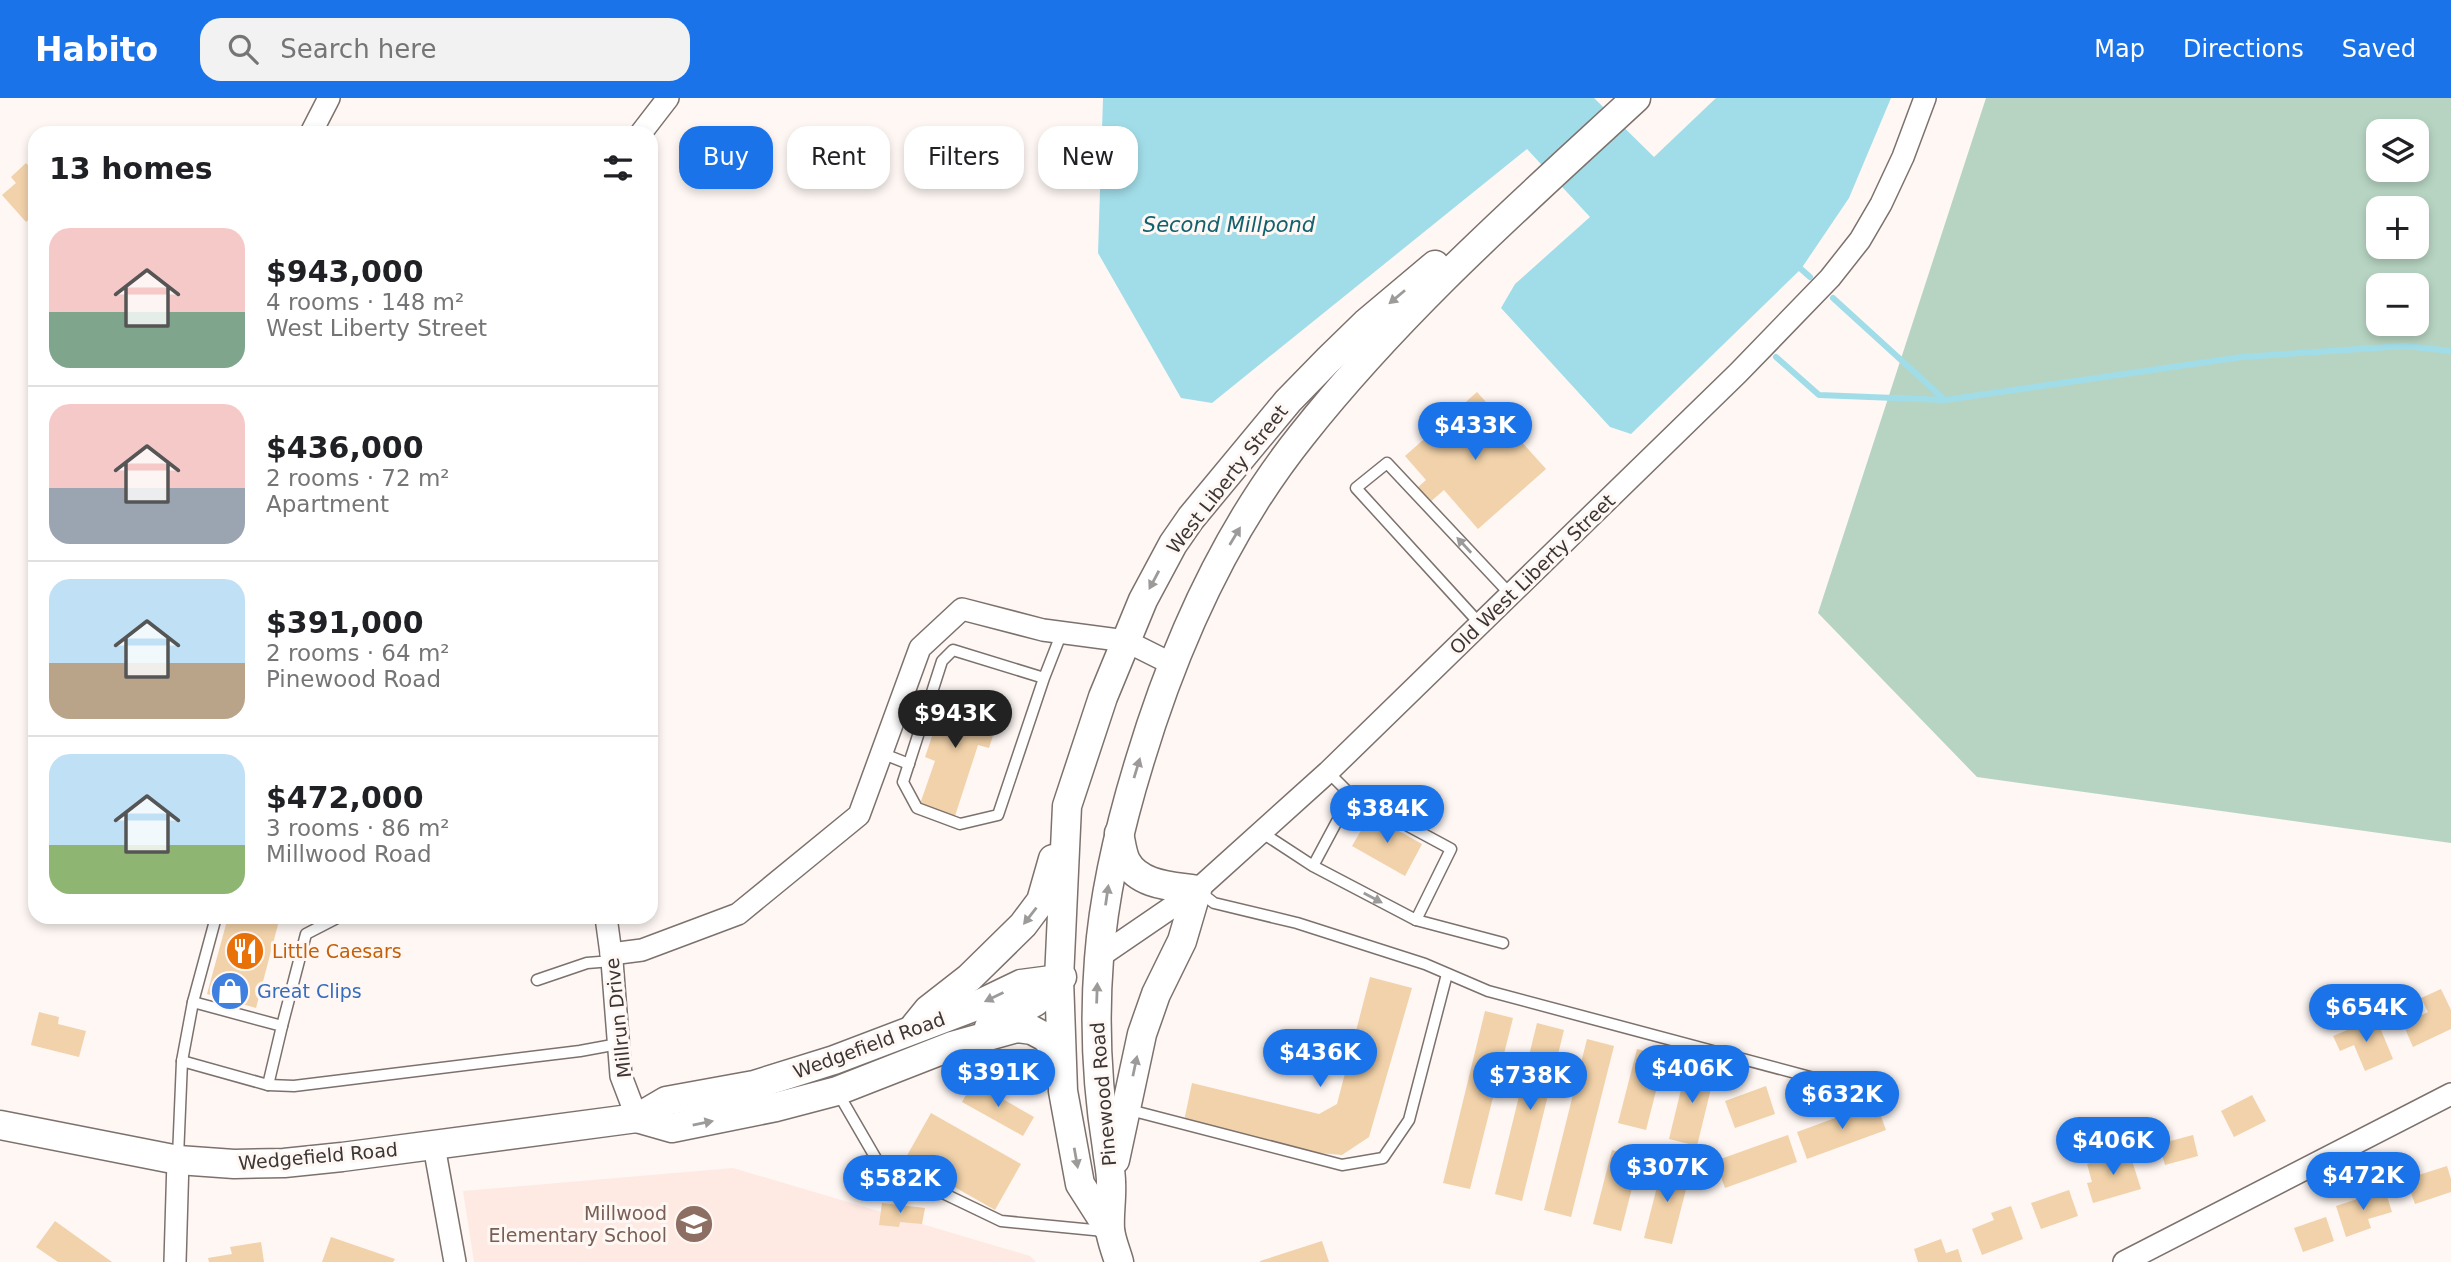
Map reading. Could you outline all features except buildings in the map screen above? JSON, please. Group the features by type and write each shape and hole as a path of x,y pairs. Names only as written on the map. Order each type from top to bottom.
{"main road":[{"name":"West Liberty Street","path":"1099,957 1119,833 1156,705 1172,664 1220,562 1280,464 1364,361 1528,196 1633,100"},
{"name":"West Liberty Street","path":"1059,979 1067,806 1103,697 1143,600 1173,544 1212,492 1288,401 1366,323 1429,270 1528,196"},
{"path":"911,1032 928,1010 969,978 1003,946 1041,901 1067,806"},
{"path":"1111,1180 1143,1034 1156,994 1182,942 1197,890 1156,884 1138,874 1126,862 1119,833"},
{"name":"Old West Liberty Street","path":"1059,979 1099,957"},
{"name":"Pinewood Road","path":"1099,957 1096,1021 1101,1110 1111,1180 1110,1231"},
{"path":"952,1046 1035,1002 1059,979"},
{"name":"Wedgefield Road","path":"0,1125 178,1160 234,1164 284,1163 434,1146 637,1118 666,1101 754,1085 834,1060 971,1008 1021,984 1059,979"},
{"name":"Pinewood Road","path":"1059,979 1063,1091 1080,1184 1110,1231 1119,1262"},
{"path":"952,1046 1017,1028 1032,1030 1045,1037 1053,1046 1063,1091"},
{"name":"Wedgefield Road","path":"637,1118 672,1128 776,1107 837,1091 952,1046"}],"street":[{"path":"315,126 329,98"},
{"path":"646,126 668,98"},
{"name":"Old West Liberty Street","path":"1099,957 1197,890 1328,772 1738,373 1843,264 1881,204 1903,157 1925,98"},
{"path":"612,958 642,950 738,914 859,815 920,648 962,609 1043,630 1126,641 1172,664"},
{"name":"Millrun Drive","path":"607,924 621,1076 637,1118"},
{"path":"2124,1262 2158,1254 2451,1094"},
{"path":"434,1146 455,1262"},
{"path":"175,1262 178,1160"}],"lane":[{"path":"1480,625 1356,488 1387,463 1511,595"},
{"path":"1044,678 953,650 942,661 903,782 917,808 960,824 998,815 1062,632"},
{"path":"913,666 937,676"},
{"path":"881,752 909,764"},
{"path":"1328,772 1351,795 1451,849 1416,920"},
{"path":"1313,866 1351,795"},
{"path":"1261,832 1313,866 1416,920 1503,943"},
{"path":"1197,890 1214,903 1297,923 1425,964 1488,991 1814,1078"},
{"path":"178,1160 182,1061 193,1002 214,924"},
{"path":"268,1085 306,934 325,924"},
{"path":"537,980 587,963 612,958"},
{"path":"1126,1109 1342,1165 1383,1158 1409,1121 1447,974"},
{"path":"193,1002 282,1026"},
{"path":"182,1061 268,1085 294,1086 618,1045"},
{"path":"837,1091 878,1162 1001,1221 1110,1231"}],"shaded area":[{"name":"Millwood Elementary School","path":"733,1168 1030,1256 1036,1262 474,1262 463,1191"}],"green space":[{"path":"1986,98 2451,98 2451,843 1977,777 1818,613"}],"water":[{"name":"Second Millpond","path":"1103,98 1594,98 1654,157 1716,98 1891,98 1849,198 1801,269 1631,434 1610,427 1501,308 1515,284 1590,217 1527,149 1212,403 1181,398 1098,253 1100,189 1138,189 1138,126 1102,126"}],"waterway":[{"path":"1801,269 1810,277"},
{"path":"1833,298 1945,400"},
{"path":"1776,357 1819,395 1945,400 2242,357 2405,346 2451,351"}],"place":[{"name":"Little Caesars","path":"245,951"},
{"name":"Great Clips","path":"230,991"},
{"name":"Millwood Elementary School","path":"694,1224"}]}
